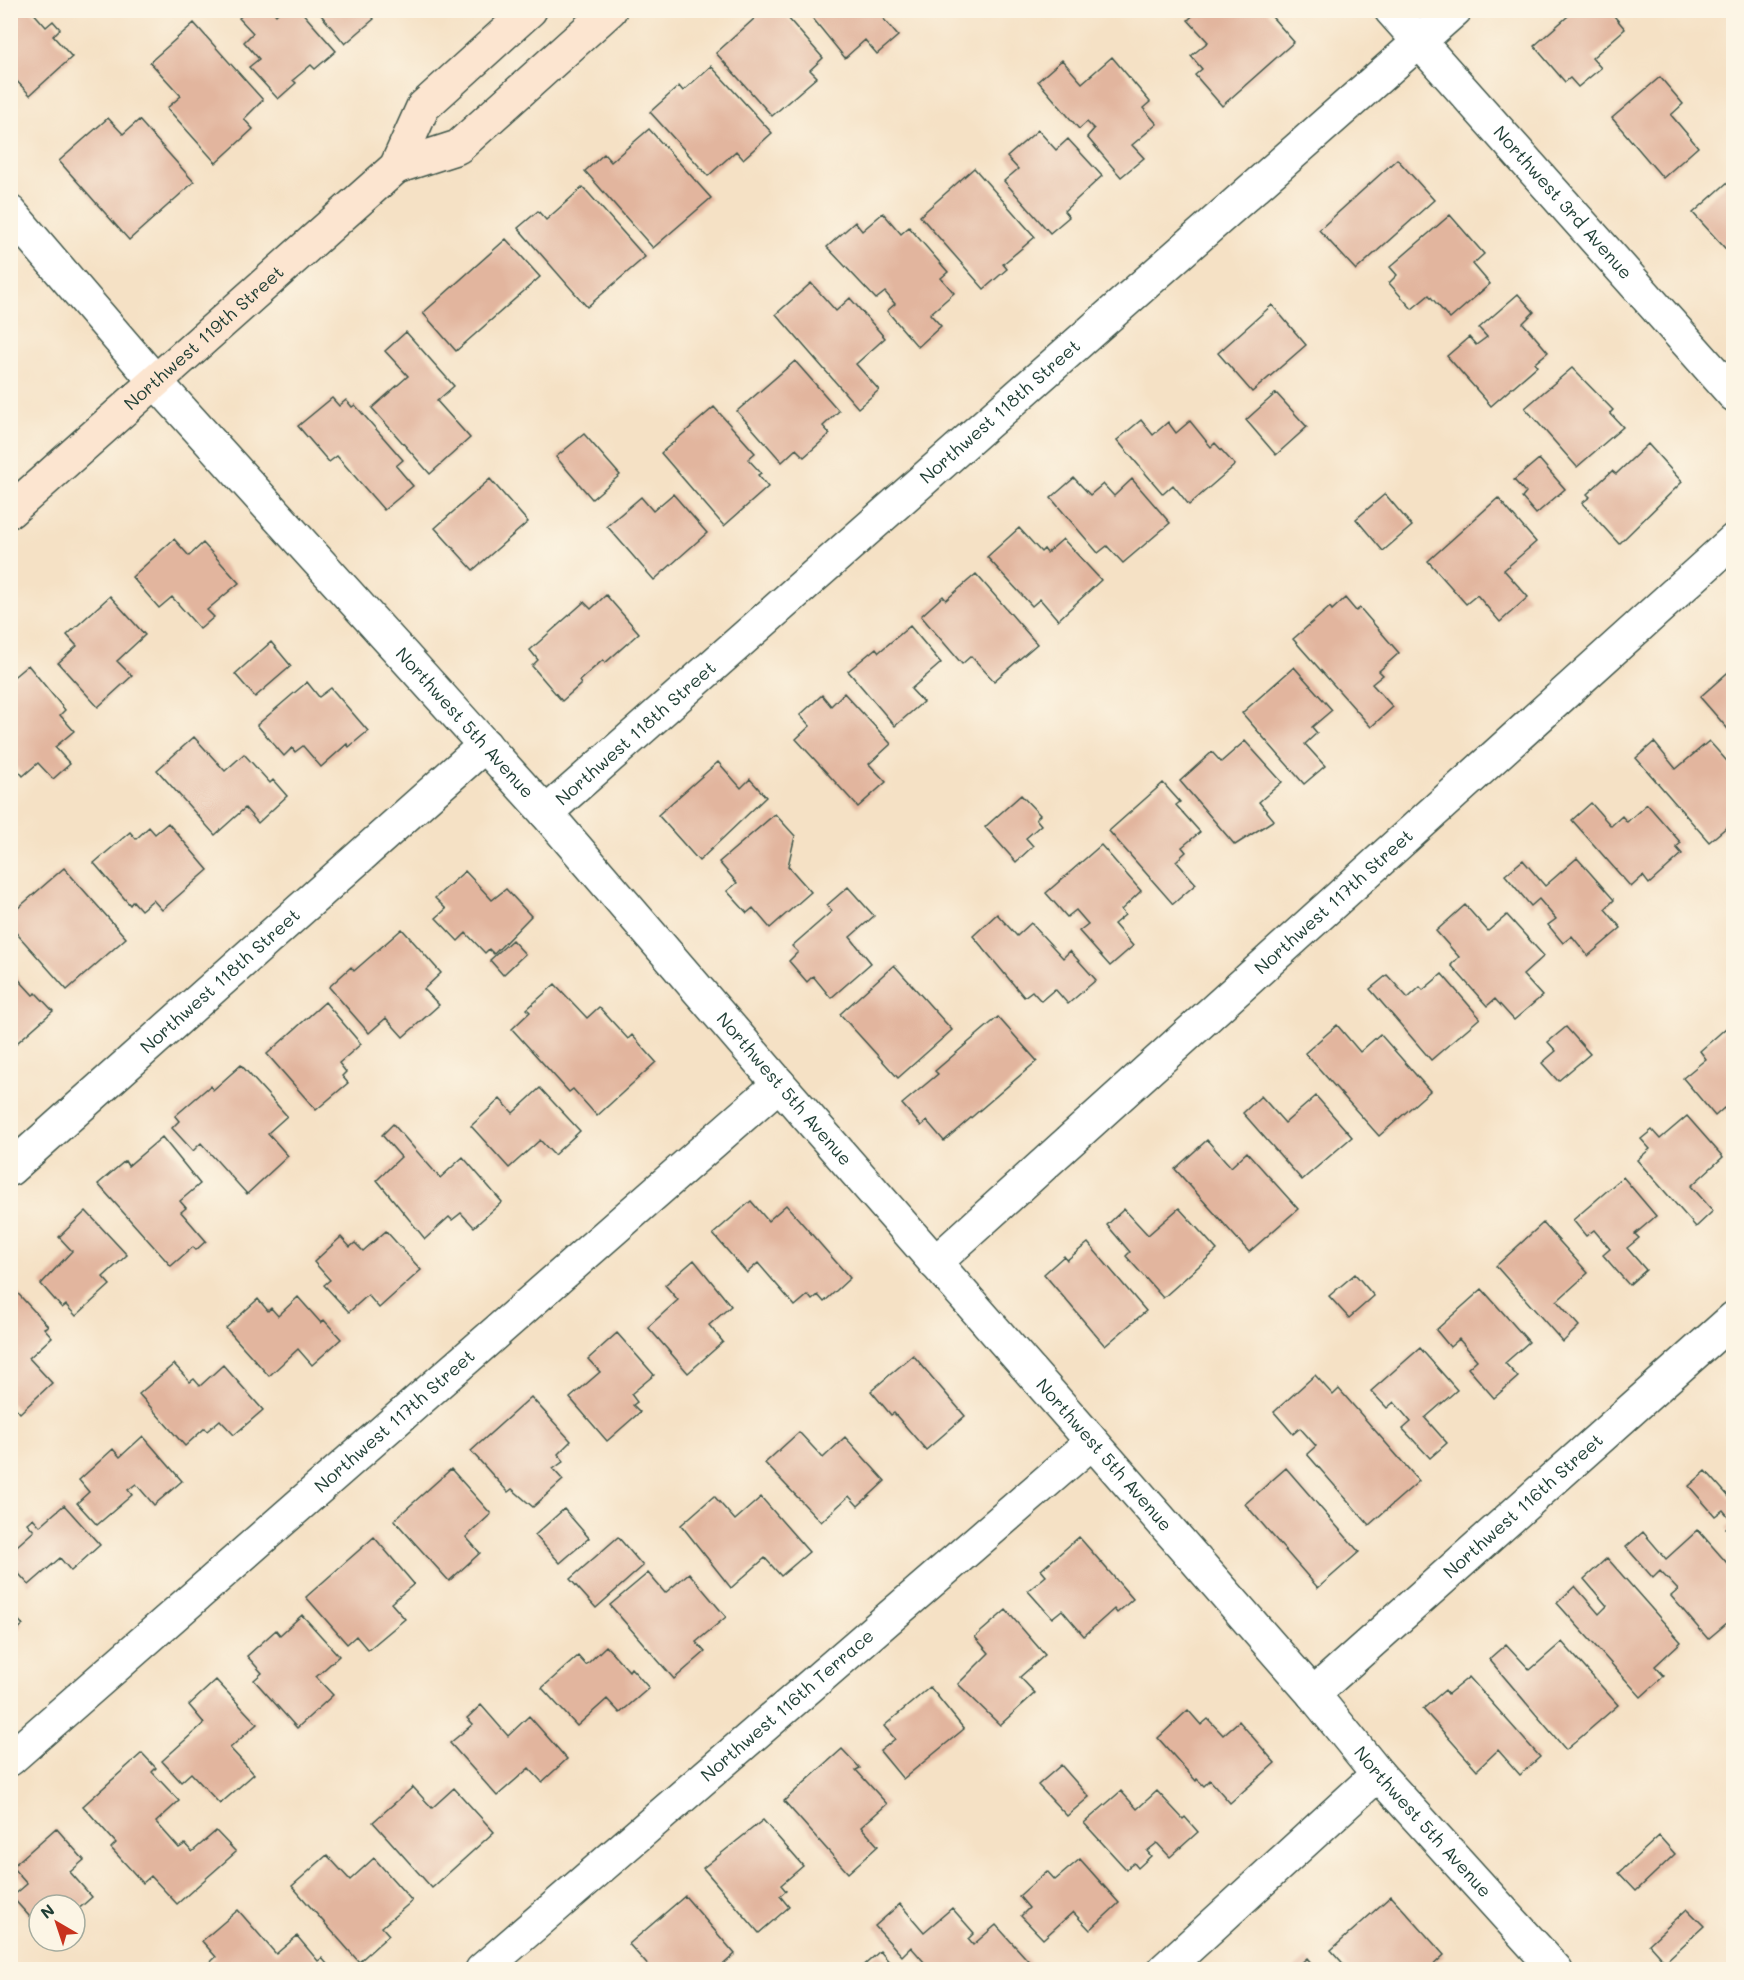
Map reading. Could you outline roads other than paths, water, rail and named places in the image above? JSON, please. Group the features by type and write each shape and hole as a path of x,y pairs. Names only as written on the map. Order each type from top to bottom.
{"main road":[{"name":"Northwest 119th Street","path":"396,167 423,107 530,10"},
{"name":"Northwest 119th Street","path":"10,511 396,167 458,147 610,10"}],"street":[{"name":"Northwest 3rd Avenue","path":"1390,10 1734,395"},
{"name":"Northwest 118th Street","path":"546,813 1455,10"},
{"name":"Northwest 5th Avenue","path":"10,212 155,381 546,813 1091,1443 1313,1694 1378,1774 1556,1970"},
{"name":"Northwest 117th Street","path":"935,1263 1734,540"},
{"name":"Northwest 118th Street","path":"10,1169 485,745"},
{"name":"Northwest 117th Street","path":"10,1759 779,1084"},
{"name":"Northwest 116th Street","path":"1313,1694 1734,1318"},
{"name":"Northwest 116th Terrace","path":"483,1970 1091,1443"},
{"path":"1164,1970 1378,1774"}]}
